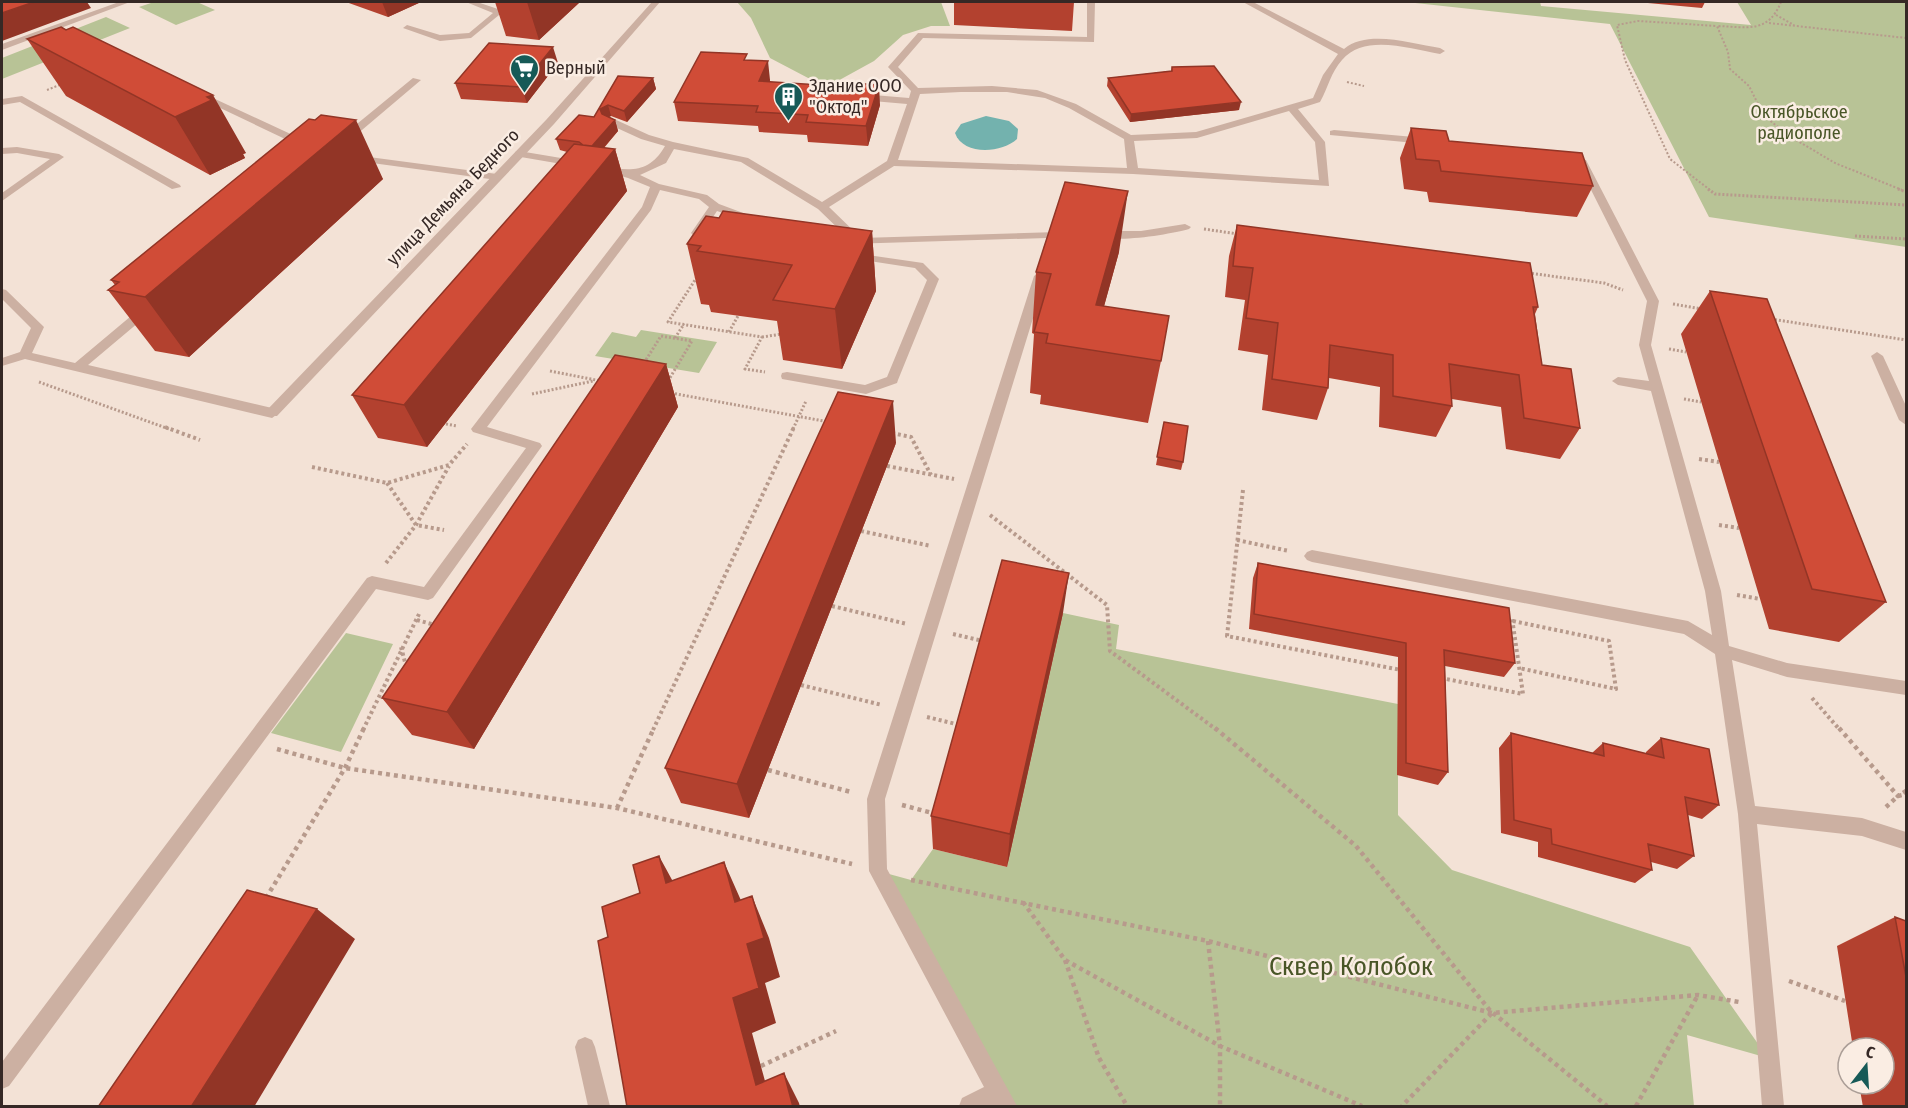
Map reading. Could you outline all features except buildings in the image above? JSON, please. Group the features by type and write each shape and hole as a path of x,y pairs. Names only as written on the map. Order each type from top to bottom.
{"street":[{"path":"2,47 126,2"},
{"path":"470,2 499,12"},
{"path":"407,28 440,38 471,35 511,2"},
{"name":"улица Демьяна Бедного","path":"78,367 272,413 519,154 656,2"},
{"path":"914,96 893,67 921,35 1090,40 1090,2"},
{"path":"1247,2 1342,52"},
{"path":"854,97 914,96 996,90 1038,93 1071,107 1129,138 1197,135 1317,99 1325,78 1342,52 1365,40 1440,51"},
{"path":"416,80 337,152 497,177"},
{"path":"192,91 317,150"},
{"path":"892,163 914,96"},
{"path":"2,102 22,99 176,187"},
{"path":"822,207 892,163 1133,171 1325,184 1320,142 1290,106"},
{"path":"610,121 645,137 671,145 744,160 822,207 858,242"},
{"path":"1334,133 1438,142"},
{"path":"1129,138 1133,171"},
{"path":"631,175 662,161 671,145"},
{"path":"2,151 17,150 59,157 2,198"},
{"path":"1566,153 1578,154 1653,301 1645,345 1713,591 1723,651 1747,814 1762,1006 1773,1107"},
{"path":"519,154 631,175 656,186 703,197 715,206 765,225"},
{"path":"2,1079 251,741 372,582 428,594 535,446 478,429 647,208 656,186"},
{"path":"714,237 697,234 715,206"},
{"path":"1086,234 1141,234 1185,227"},
{"path":"837,240 858,242 1059,234 975,483 876,799 878,871 1002,1099 970,1107"},
{"path":"787,376 866,390 892,380 933,279 919,265 838,254"},
{"path":"2,293 38,327 25,355"},
{"path":"2,362 25,355 78,367 156,300"},
{"path":"1877,356 1906,420"},
{"path":"1618,381 1656,387"},
{"path":"1312,556 1688,628 1723,651 1787,670 1906,688"},
{"path":"1747,814 1862,827 1906,841"},
{"path":"585,1047 599,1107"}],"path":[{"path":"1768,23 1776,15 1781,2"},
{"path":"1776,15 1795,26"},
{"path":"1906,38 1768,23 1754,27 1638,21 1617,25 1625,60 1670,159 1715,194 1784,199 1837,199 1906,205"},
{"path":"1717,26 1728,52 1730,69 1749,86 1764,116 1791,137 1835,163 1906,192"},
{"path":"22,99 64,83"},
{"path":"1185,227 1243,235"},
{"path":"1855,236 1906,239"},
{"path":"1523,272 1604,283 1653,301 1712,310"},
{"path":"698,275 668,322 762,337 786,333"},
{"path":"729,332 738,315"},
{"path":"1760,317 1906,340"},
{"path":"675,338 684,324"},
{"path":"642,366 661,336 692,341 668,382"},
{"path":"762,337 745,369 787,376"},
{"path":"528,366 604,382"},
{"path":"35,380 200,440"},
{"path":"501,401 596,380"},
{"path":"617,808 815,381"},
{"path":"662,392 833,423"},
{"path":"372,582 416,525 449,465 478,429"},
{"path":"889,433 911,437 931,475"},
{"path":"312,466 387,483 449,465"},
{"path":"887,466 975,483"},
{"path":"387,483 416,525 470,535"},
{"path":"1243,490 1227,636 1409,672"},
{"path":"970,500 1107,605 1110,651 1198,714 1356,846 1492,1013 1607,1107"},
{"path":"861,531 954,550"},
{"path":"1237,540 1312,556"},
{"path":"264,901 345,768 428,594"},
{"path":"1432,676 1523,694 1509,594"},
{"path":"416,620 447,627"},
{"path":"1513,621 1609,641 1616,689 1519,668"},
{"path":"402,647 407,668"},
{"path":"1787,670 1898,796 1906,791"},
{"path":"377,701 386,701"},
{"path":"251,741 345,768 617,808 878,871"},
{"path":"911,880 1208,941 1492,1013 1698,995 1762,1006"},
{"path":"1023,902 1065,960 1099,1058 1127,1107"},
{"path":"1208,941 1220,1046 1220,1107"},
{"path":"1065,960 1220,1046 1362,1107"},
{"path":"1760,971 1845,1001"},
{"path":"1636,1107 1698,995"},
{"path":"1402,1107 1492,1013"},
{"path":"761,1066 836,1031"}],"green space":[{"path":"154,2 197,2 215,10 176,25 139,7"},
{"path":"737,2 941,2 950,26 931,26 903,35 874,61 834,83 810,79 770,58 751,18"},
{"name":"Октябрьское радиополе","path":"1406,2 1540,2 1541,6 1751,25 1737,2 1906,2 1906,247 1709,217 1610,24"},
{"path":"106,17 130,28 2,79 2,58"},
{"path":"641,330 717,342 699,373 595,356 612,332 636,337"},
{"name":"Сквер Колобок","path":"1063,613 1119,625 1116,649 1398,704 1398,815 1452,870 1690,947 1768,1058 1687,1035 1694,1106 1006,1106 878,871 911,880 933,849 1007,867"},
{"path":"346,633 393,644 341,752 271,733"}],"water":[{"path":"986,116 1009,121 1018,129 1017,139 1002,147 983,150 966,146 959,140 955,133 961,124"}],"place":[{"name":"Верный","path":"525,94"},
{"name":"Здание ООО \"Октод\"","path":"788,122"}]}
